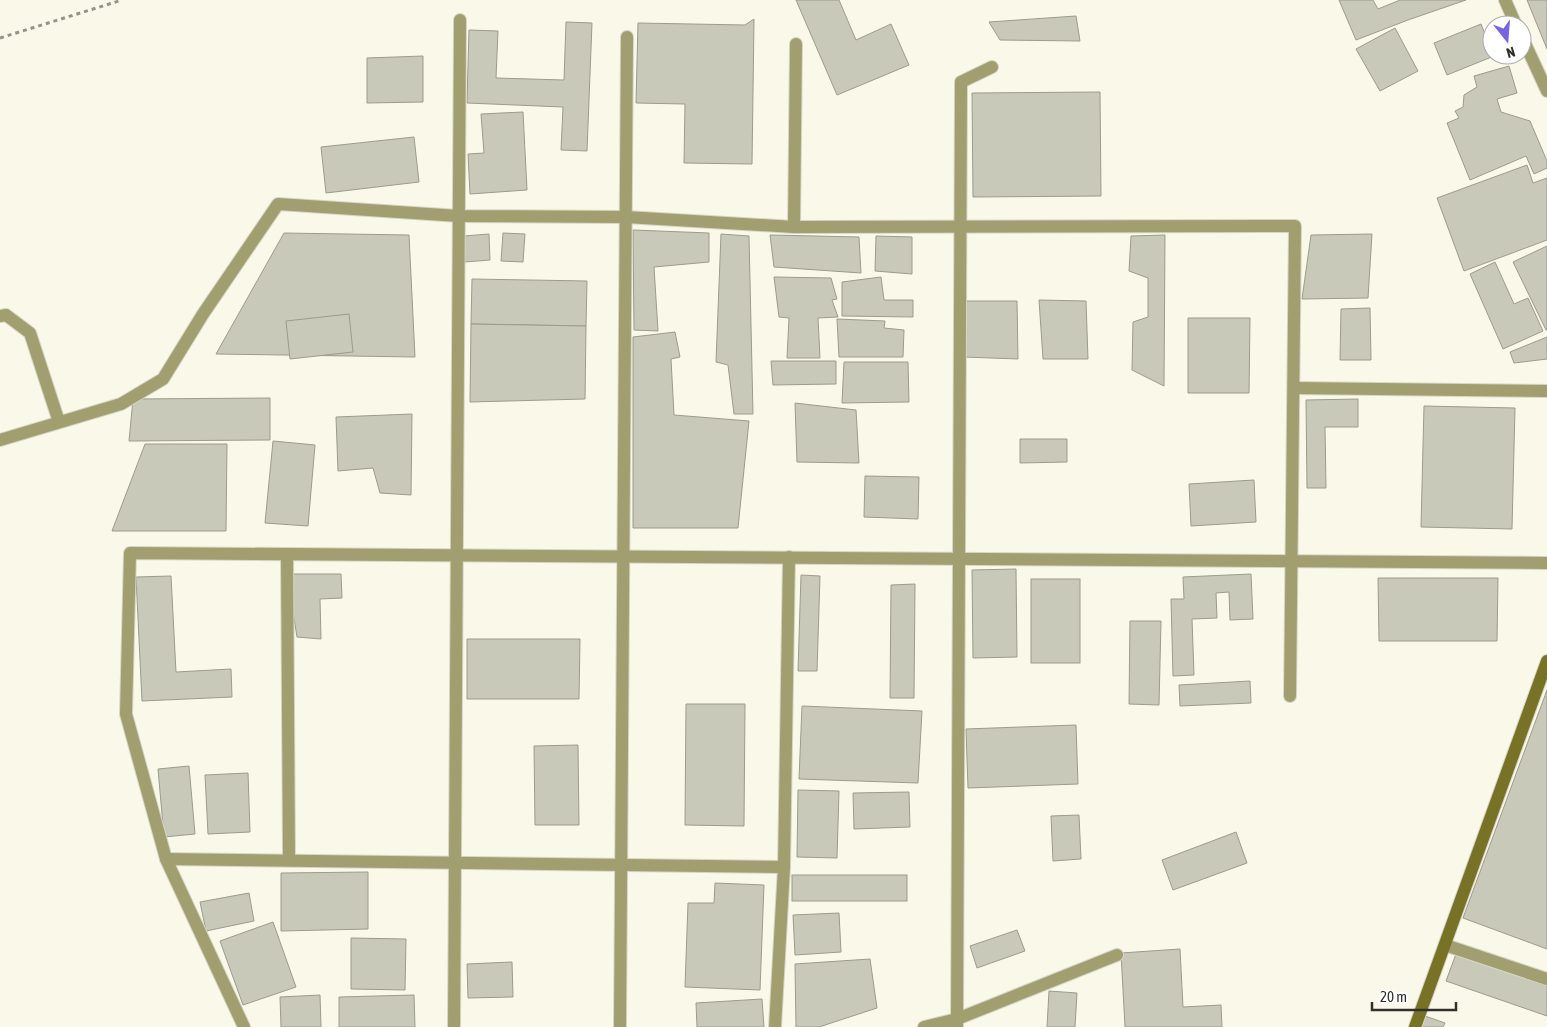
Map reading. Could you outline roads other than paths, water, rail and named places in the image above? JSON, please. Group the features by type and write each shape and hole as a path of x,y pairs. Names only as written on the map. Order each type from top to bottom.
{"main road":[{"path":"1415,1027 1547,661"}],"street":[{"path":"1505,0 1512,15"},
{"path":"454,1027 460,20"},
{"path":"620,1027 627,37"},
{"path":"794,227 796,44"},
{"path":"1532,59 1547,91"},
{"path":"957,1023 961,82 992,67"},
{"path":"0,440 121,404 163,379 203,314 278,204 459,216 626,217 794,227 1295,226 1290,696"},
{"path":"0,316 6,315 30,333 59,422"},
{"path":"1294,388 1547,391"},
{"path":"244,1027 166,859 126,714 130,553 1547,563"},
{"path":"287,554 289,860"},
{"path":"776,1027 784,866 789,557"},
{"path":"166,859 784,866"},
{"path":"1445,945 1547,979"},
{"path":"924,1027 957,1023 1117,954"}]}
